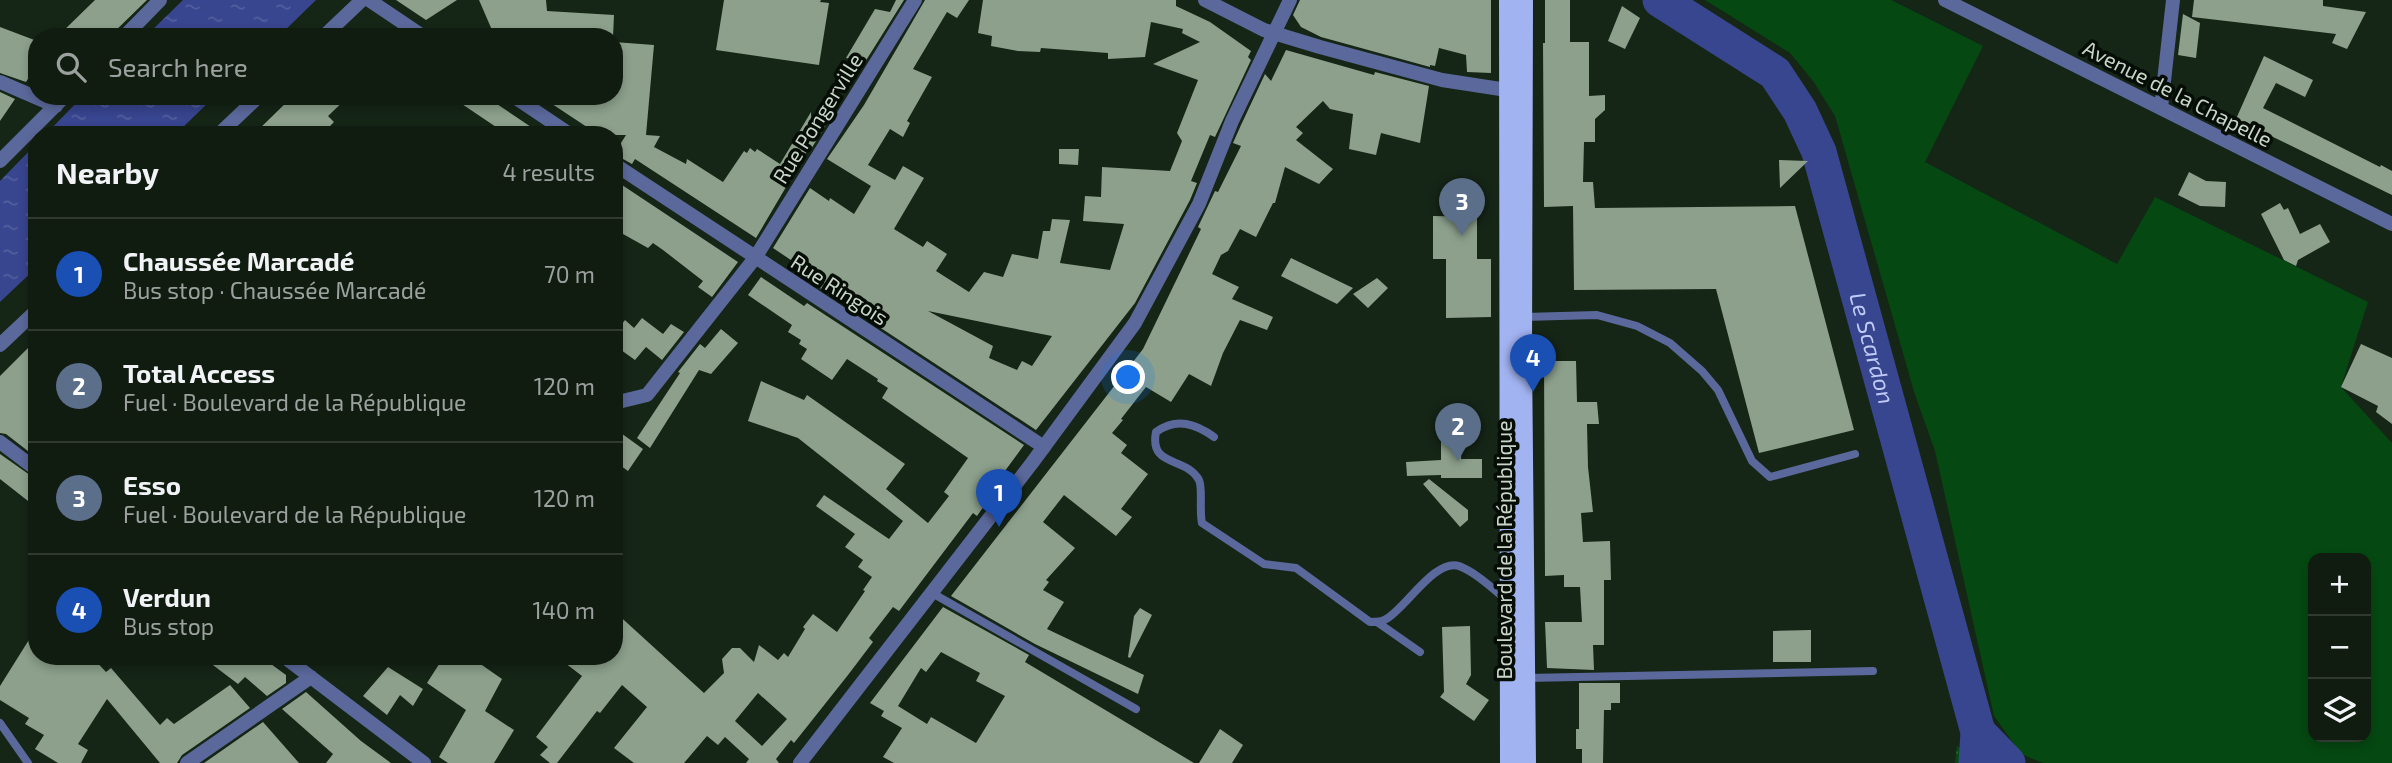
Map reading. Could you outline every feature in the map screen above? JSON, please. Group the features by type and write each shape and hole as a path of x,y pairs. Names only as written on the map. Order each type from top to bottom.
{"main road":[{"name":"Boulevard de la République","path":"1508,0 1507,90 1526,623 1509,763"},
{"name":"Boulevard de la République","path":"1524,0 1509,602 1527,763"}],"street":[{"path":"133,28 160,0"},
{"path":"332,28 362,0"},
{"path":"369,0 411,28"},
{"name":"Rue Pongerville","path":"623,401 647,396 755,258 915,0"},
{"path":"1205,0 1273,33 1442,80 1507,90"},
{"path":"800,763 1044,447 1135,323 1199,204 1232,121 1290,0"},
{"name":"Avenue de la Chapelle","path":"1945,0 2392,224"},
{"path":"2161,108 2173,0"},
{"path":"0,82 28,91"},
{"path":"35,126 56,105"},
{"path":"228,126 250,105"},
{"path":"526,105 558,126"},
{"path":"0,161 28,133"},
{"name":"Rue Ringois","path":"623,170 1044,447"},
{"path":"0,345 28,319"},
{"path":"0,442 28,463"},
{"path":"298,665 424,763"},
{"path":"187,763 311,677"}],"lane":[{"path":"1516,317 1597,315 1637,326 1670,344 1702,371 1718,390 1752,461 1770,477 1855,454"},
{"path":"1214,437 1196,425 1166,425 1156,432 1154,444 1158,454 1195,472 1201,484 1199,510 1202,523 1264,564 1296,568 1370,622 1387,619 1445,566 1452,565 1480,578 1509,602 1526,623"},
{"path":"932,593 1136,709"},
{"path":"1377,622 1420,652"},
{"path":"1518,678 1873,671"},
{"path":"0,723 28,763"}],"green space":[{"path":"1705,0 1891,0 1983,46 1925,162 2117,264 2155,197 2368,302 2341,387 2392,443 2392,763 2043,763 2021,754 1994,716 1935,451 1915,395 1835,116 1813,81 1790,53"},
{"path":"1957,746 1987,763 1955,763"}],"water":[{"path":"183,0 316,0 287,28 154,28"},
{"path":"74,105 206,105 184,126 54,126"},
{"path":"28,152 28,276 0,302 0,181"}],"building":[{"path":"95,0 147,0 118,28 66,28"},
{"path":"396,0 457,0 426,20"},
{"path":"479,0 546,0 547,11 614,15 613,28 491,28"},
{"path":"724,0 821,0 820,2 829,3 819,65 716,50"},
{"path":"896,0 904,0 865,62 846,58 875,9 890,12"},
{"path":"925,0 969,0 957,18 947,12 913,69 932,77 907,121 910,123 903,137 890,129 868,165 895,180 903,166 924,178 894,229 923,247 927,241 947,254 936,271 969,292 984,272 1003,277 1012,254 1038,259 1043,231 1050,231 1052,219 1070,220 1060,263 1110,270 1124,224 1083,221 1085,196 1101,197 1102,167 1170,171 1182,141 1177,133 1198,80 1153,64 1200,42 1182,33 1183,29 1151,22 1145,57 1108,59 1108,53 1041,48 1040,52 1018,51 991,46 992,36 978,33 983,0 1176,0 1176,6 1210,22 1251,51 1248,57 1251,60 1215,137 1210,135 1191,181 1197,183 1190,200 1135,303 1036,430 820,288 825,283 773,248 810,188 854,214 871,186 827,159 864,105","holes":["928,311 1052,336 1032,366 1022,361 1017,370 989,358 993,346"]},
{"path":"1300,0 1491,0 1491,73 1467,72 1466,55 1439,48 1435,66 1430,67 1321,37 1301,27 1293,15"},
{"path":"1545,0 1570,0 1570,42 1589,42 1589,96 1605,95 1605,110 1595,119 1595,142 1584,142 1583,182 1593,182 1595,208 1795,206 1854,430 1759,453 1716,289 1574,290 1573,206 1544,207"},
{"path":"2194,0 2323,0 2323,6 2366,12 2347,49 2332,43 2336,34 2192,17"},
{"path":"1622,6 1640,18 1625,49 1608,41"},
{"path":"2183,14 2200,23 2196,58 2178,55"},
{"path":"0,27 28,38 28,79 26,82 0,73"},
{"path":"623,43 654,45 646,135 660,136 654,147 686,164 687,159 723,182 744,151 747,153 750,148 755,152 757,149 780,164 811,112 811,116 826,125 811,149 809,148 756,238 635,159 632,164 623,159 623,140 626,135 623,135 623,126 585,126 554,105 623,105"},
{"path":"1286,50 1374,75 1375,72 1429,86 1420,143 1381,133 1376,155 1349,149 1353,114 1330,109 1323,101 1296,127 1303,133 1296,140 1333,169 1319,184 1285,167 1275,203 1256,237 1240,229 1228,251 1221,255 1212,274 1239,287 1232,299 1273,317 1267,330 1240,320 1223,353 1211,386 1189,374 1171,402 1146,387 1121,419 1123,420 1112,433 1127,445 1121,453 1148,474 1121,509 1132,517 1116,536 1064,495 1043,522 1075,548 1046,580 1049,582 1043,590 1064,602 1047,629 1144,675 1138,694 1035,644 951,596 1143,349 1201,229 1198,227 1215,191 1218,192 1241,146 1233,143 1265,74 1271,81"},
{"path":"2264,56 2313,80 2305,97 2276,83 2263,108 2392,171 2392,195 2236,119"},
{"path":"0,92 15,99 0,121"},
{"path":"284,105 340,105 328,116 334,122 330,126 262,126"},
{"path":"463,105 498,105 530,126 495,126"},
{"path":"1059,149 1079,149 1078,165 1059,164"},
{"path":"1779,160 1808,161 1780,188"},
{"path":"2189,172 2206,181 2226,182 2225,207 2200,206 2178,195"},
{"path":"623,186 738,262 712,297 698,287 703,281 653,243 648,248 623,234"},
{"path":"2280,203 2284,210 2288,208 2300,234 2320,224 2330,242 2298,260 2296,266 2284,260 2261,214"},
{"path":"1433,216 1477,217 1477,259 1491,259 1491,317 1446,318 1446,259 1433,259"},
{"path":"1291,258 1353,288 1337,304 1281,276"},
{"path":"761,277 804,306 807,303 1024,445 988,494 991,496 977,516 973,513 899,611 893,607 869,638 873,642 848,675 794,743 791,740 776,759 779,763 746,763 749,759 725,737 718,745 707,736 684,763 634,763 614,748 647,707 622,685 600,713 597,711 557,763 550,763 540,755 548,747 536,737 582,676 568,665 623,665 623,619 704,693 724,673 722,659 732,648 740,648 754,662 759,645 778,660 784,653 788,657 805,629 803,627 813,614 837,632 865,591 863,590 872,577 858,567 863,560 845,547 855,534 816,506 824,495 889,539 903,521 798,438 748,421 761,381 804,400 807,395 905,464 886,489 928,523 949,496 944,492 968,458 882,398 888,388 847,359 832,380 801,359 807,349 799,344 801,340 788,332 792,325 748,295","holes":["758,693 787,719 762,746 735,721"]},
{"path":"1377,278 1388,288 1368,308 1353,294"},
{"path":"642,318 663,334 671,324 684,332 662,360 646,347 635,360 623,351 623,323 625,320 634,328"},
{"path":"721,329 738,343 711,374 699,370 650,448 637,438 680,373 678,372 700,344 705,348"},
{"path":"2361,344 2392,358 2392,424 2376,412 2378,406 2341,387"},
{"path":"28,348 28,451 6,434 0,433 0,376"},
{"path":"1544,361 1576,361 1577,402 1597,402 1599,424 1587,424 1593,512 1581,513 1583,542 1610,541 1611,580 1604,580 1604,645 1593,645 1594,670 1547,668 1545,622 1582,622 1580,587 1564,587 1564,575 1545,576"},
{"path":"623,435 643,449 628,471 623,467"},
{"path":"1441,436 1462,436 1461,459 1482,459 1482,478 1407,476 1406,462 1441,460"},
{"path":"0,454 28,474 28,501 0,479"},
{"path":"1429,479 1468,510 1468,520 1460,527 1423,484"},
{"path":"943,607 1029,655 1025,662 1194,763 894,763 883,757 902,728 881,716 884,711 870,703","holes":["941,652 980,673 976,681 1005,696 976,743 931,717 927,724 898,706 921,668 926,672"]},
{"path":"1140,608 1152,615 1130,658 1134,616"},
{"path":"1470,626 1471,675 1466,684 1489,700 1474,721 1440,697 1444,692 1442,627"},
{"path":"1811,630 1811,662 1773,662 1773,631"},
{"path":"28,641 28,665 99,665 106,672 111,668 160,725 167,718 174,724 230,685 250,708 182,755 177,763 160,763 107,699 78,744 88,750 81,763 58,763 35,749 44,735 25,724 29,718 0,700 0,686"},
{"path":"213,665 272,665 286,675 286,683 267,696 245,677 238,684"},
{"path":"439,665 482,665 502,679 485,711 514,730 494,763 448,763 439,757 466,710 427,683"},
{"path":"388,667 423,689 413,706 400,695 387,715 363,696"},
{"path":"1579,683 1620,683 1620,703 1611,703 1611,710 1604,710 1603,763 1582,763 1582,749 1576,749"},
{"path":"306,692 361,741 391,763 326,763 333,754 282,709"},
{"path":"263,722 299,763 204,763"},
{"path":"1220,729 1243,745 1232,763 1199,763"}],"waterway":[{"name":"Le Scardon","path":"1660,0 1775,73 1800,111 1819,152 1978,732 1976,763"},
{"path":"1978,732 2008,763"}],"place":[{"name":"Esso","path":"1462,236"},
{"name":"Verdun","path":"1533,392"},
{"name":"Total Access","path":"1458,461"},
{"name":"Chaussée Marcadé","path":"999,527"}]}
